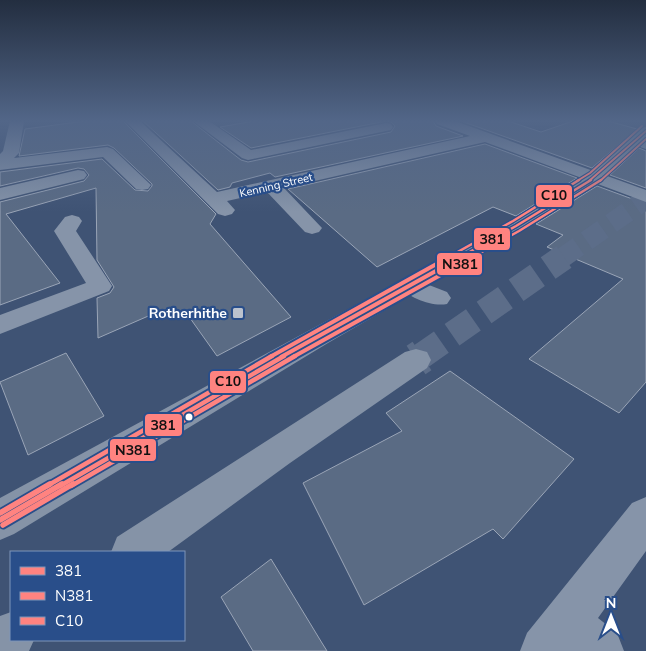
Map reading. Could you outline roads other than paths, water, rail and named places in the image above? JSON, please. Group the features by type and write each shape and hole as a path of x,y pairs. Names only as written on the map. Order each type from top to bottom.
{"main road":[{"path":"0,520 188,413 318,336 510,230 594,178 627,151"},
{"path":"133,551 277,452 416,360"}],"street":[{"path":"0,164 11,151"},
{"name":"Kenning Street","path":"163,151 219,205 271,186 424,151"},
{"path":"243,151 248,155 267,151"},
{"path":"524,151 646,196"},
{"path":"0,164 107,152 142,185"},
{"path":"0,194 78,175"},
{"path":"271,186 312,228"},
{"path":"0,325 100,286 65,231 72,221"},
{"path":"411,285 438,298"},
{"path":"571,641 646,517"}],"tunnel":[{"path":"562,258 646,199"},
{"path":"420,357 564,257"},
{"path":"416,360 422,356"}],"place":[{"name":"Rotherhithe","path":"238,313"}]}
